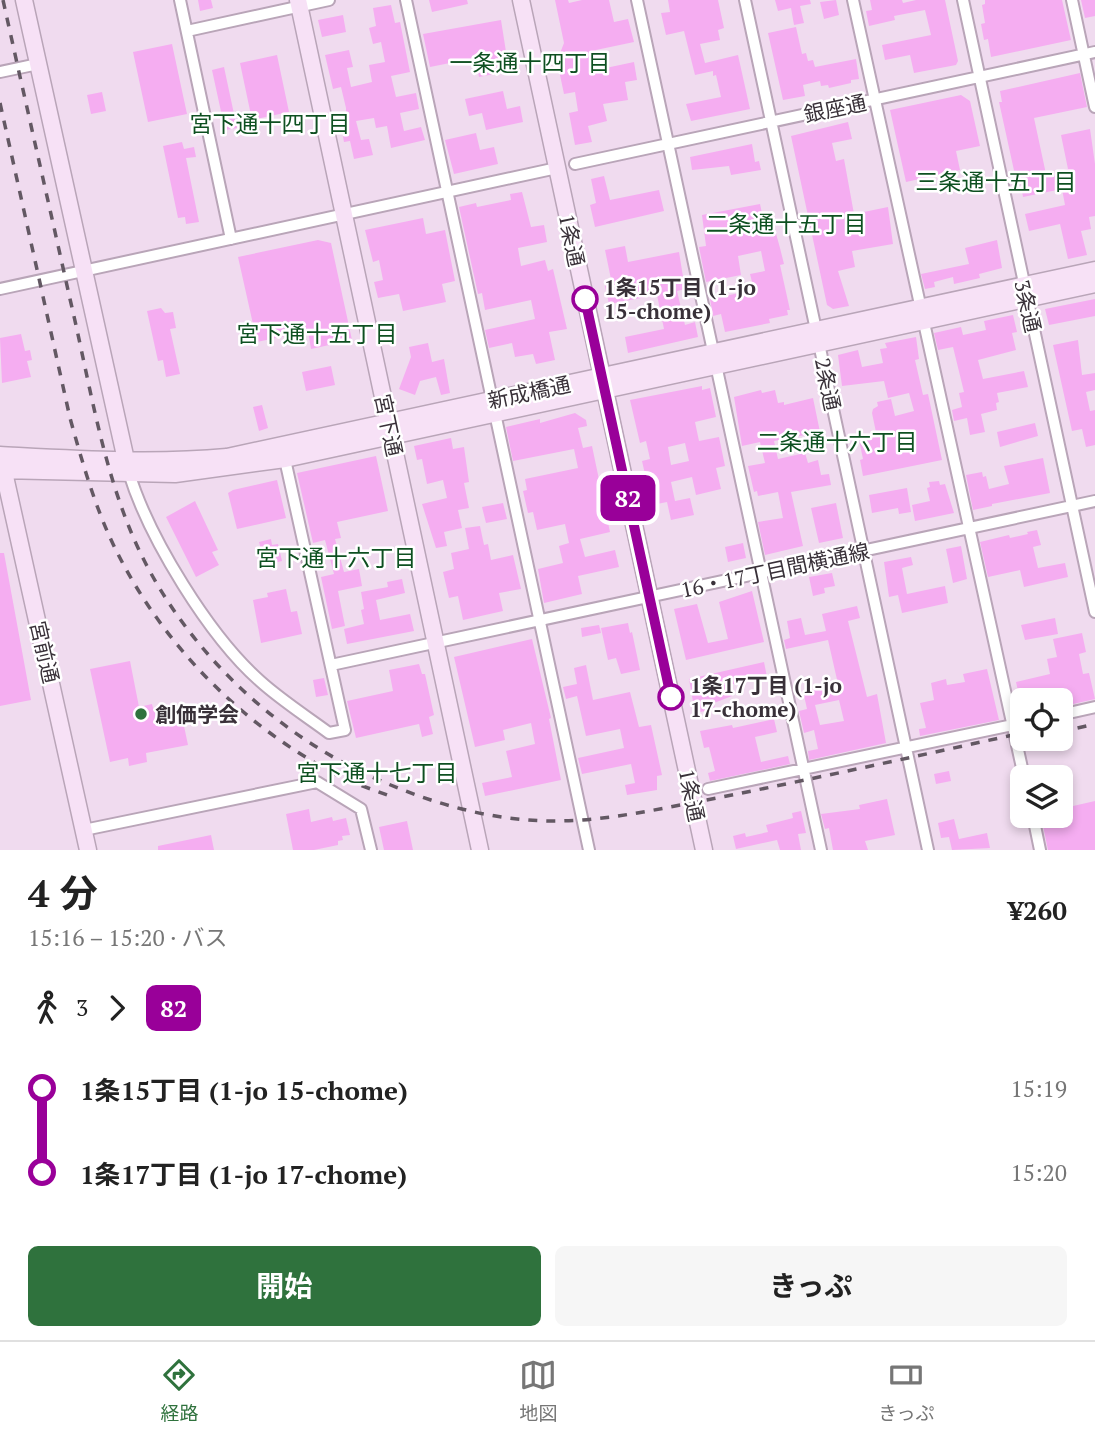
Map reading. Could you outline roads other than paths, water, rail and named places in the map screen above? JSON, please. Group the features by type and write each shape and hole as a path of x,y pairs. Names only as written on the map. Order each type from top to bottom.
{"street":[{"path":"24,0 128,468 154,533 172,567 225,645 259,680 328,733 345,730 283,453"},
{"path":"180,0 231,239"},
{"path":"187,31 299,3 329,0"},
{"path":"406,0 589,850"},
{"name":"1条通","path":"521,0 704,850"},
{"path":"637,0 821,850"},
{"name":"2条通","path":"745,0 928,850"},
{"path":"853,0 968,527 1010,692"},
{"name":"3条通","path":"963,0 1095,612"},
{"path":"1072,0 1089,53 1095,107"},
{"name":"宮下通","path":"299,3 480,850"},
{"name":"銀座通","path":"575,164 1089,53"},
{"path":"0,72 38,64"},
{"path":"0,289 557,168"},
{"name":"新成橋通","path":"1025,292 1095,270"},
{"name":"新成橋通","path":"1,461 128,468 175,461 283,453 1025,292 1095,284"},
{"name":"宮前通","path":"1,461 88,850"},
{"name":"16・17丁目間横通線","path":"331,665 1095,501"},
{"path":"1073,712 1095,708"},
{"path":"708,789 1010,726"},
{"path":"83,830 317,782 361,809 370,850"},
{"path":"1035,828 1040,850"}],"railway":[{"path":"3,0 95,414 110,472 129,527 147,567 196,641 259,705 294,732 331,756 415,795 486,814 559,821 621,816 661,809 1010,736"},
{"path":"0,103 70,418 100,513 132,580 179,646 235,705 266,730 342,778 395,798"},
{"path":"1073,729 1095,724"}],"place":[{"name":"1条15丁目 (1-jo 15-chome)","path":"585,299"},
{"name":"1条17丁目 (1-jo 17-chome)","path":"671,697"},
{"name":"創価学会","path":"141,714"}],"district":[{"name":"一条通十四丁目","path":"530,62"},
{"name":"宮下通十四丁目","path":"270,123"},
{"name":"三条通十五丁目","path":"996,181"},
{"name":"二条通十五丁目","path":"786,223"},
{"name":"宮下通十五丁目","path":"317,333"},
{"name":"二条通十六丁目","path":"837,441"},
{"name":"宮下通十六丁目","path":"336,557"},
{"name":"宮下通十七丁目","path":"377,772"}]}
